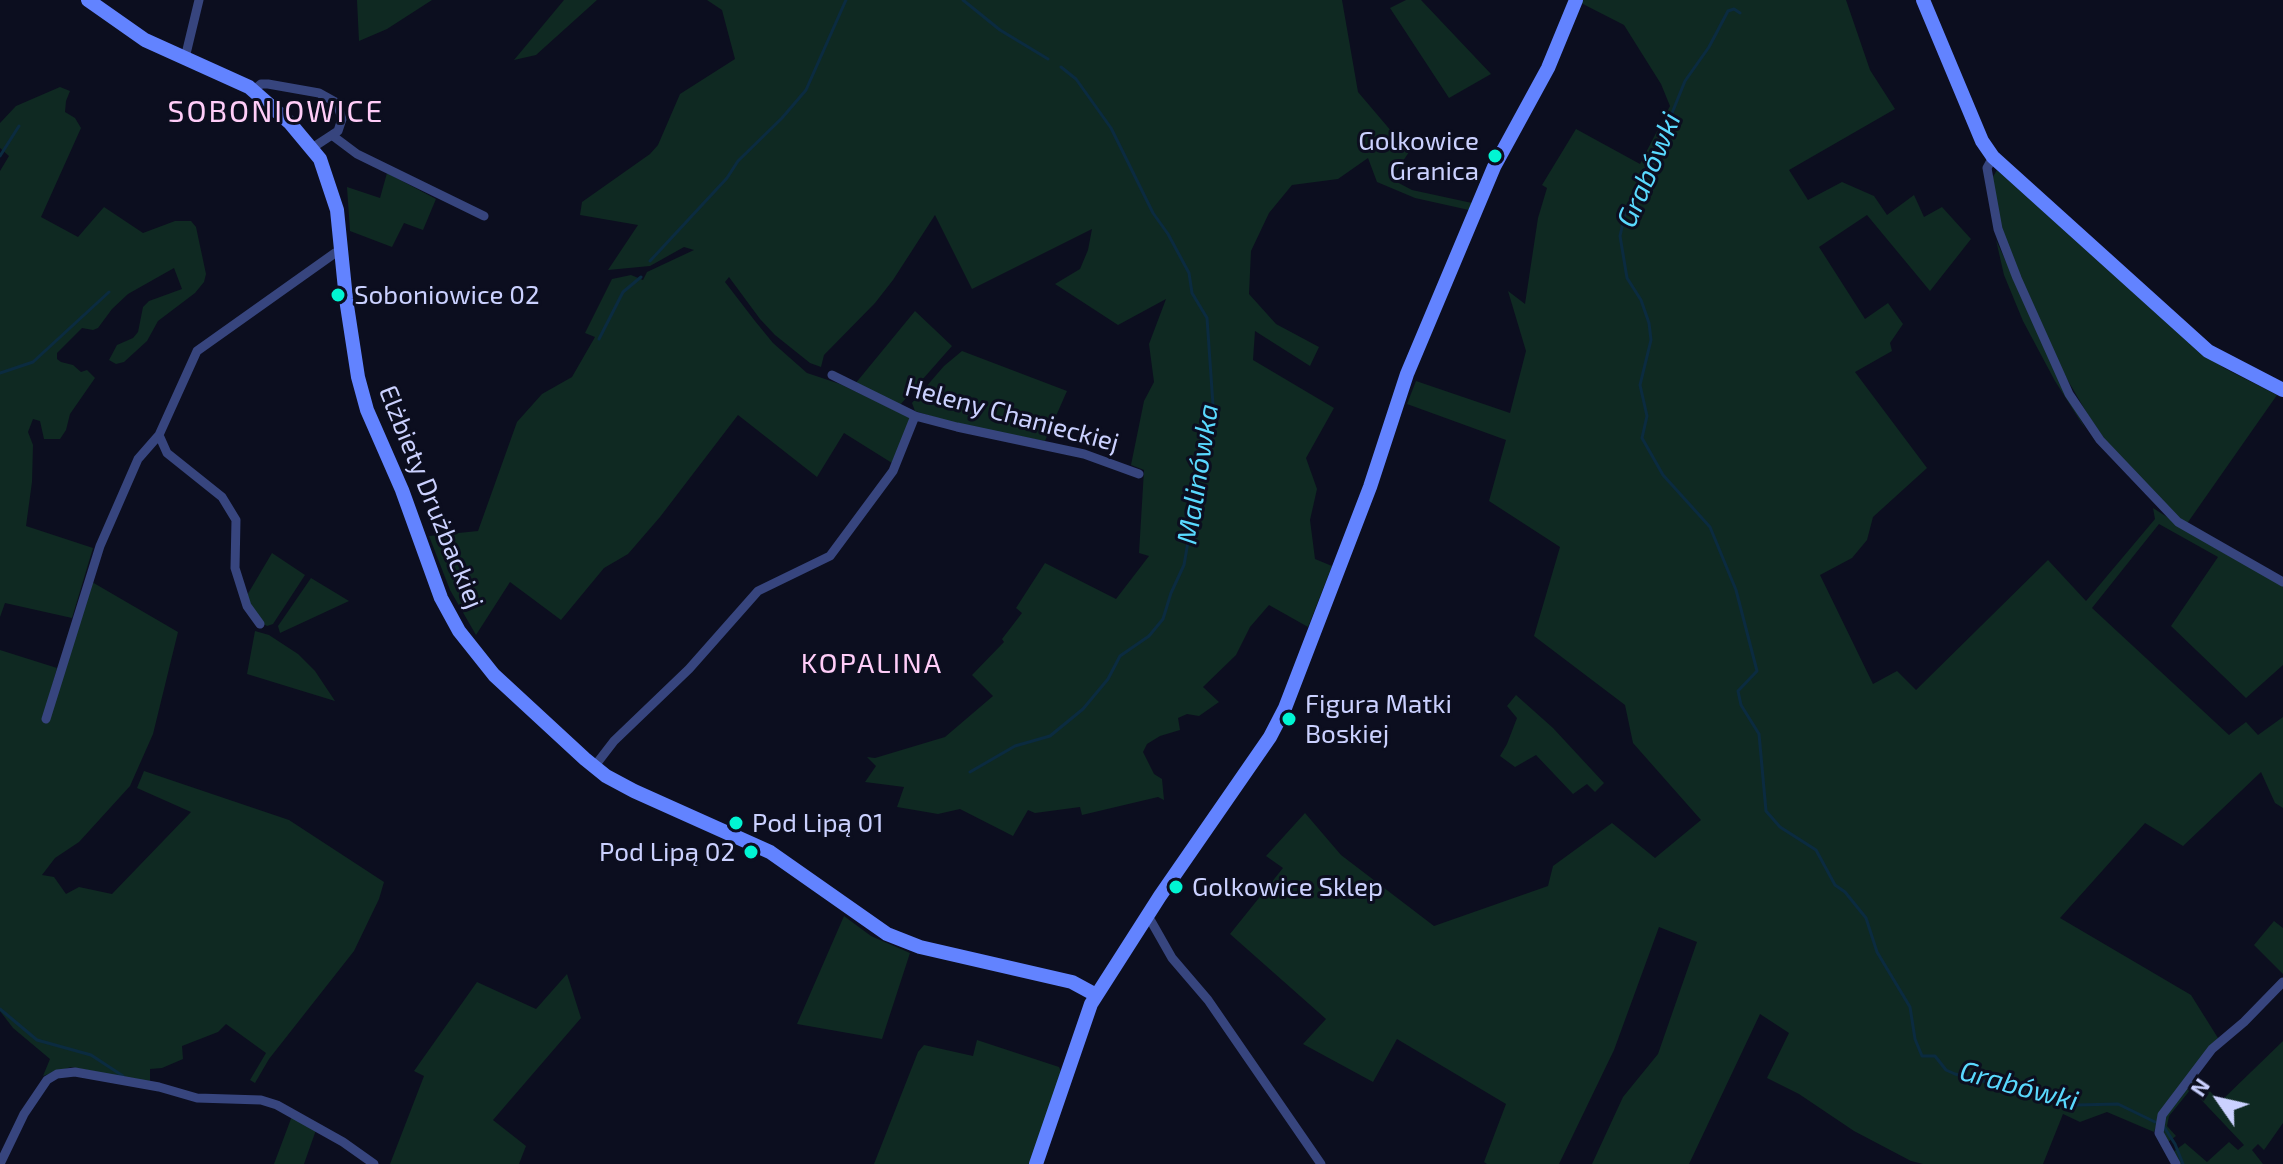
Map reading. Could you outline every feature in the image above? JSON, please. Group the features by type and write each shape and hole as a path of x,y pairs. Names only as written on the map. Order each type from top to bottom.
{"street":[{"name":"Elżbiety Drużbackiej","path":"88,0 140,37 232,77 254,90 282,115 320,159 335,198 346,299 364,400 449,615 494,675 594,767 634,791 770,852 875,927 898,939 956,956 1072,982 1096,995"},
{"path":"185,58 199,0"},
{"path":"1036,1164 1085,1016 1096,995 1145,917 1264,745 1285,708 1370,487 1407,374 1494,167 1548,68 1576,0"},
{"path":"1923,0 1982,141 1993,157 2208,351 2283,390"},
{"path":"254,90 258,85 268,84 328,96 337,103 342,113 338,131 312,148"},
{"path":"333,136 357,154 484,216"},
{"path":"1993,157 1987,168 1998,229 2069,394 2100,440 2178,522 2283,582"},
{"path":"46,719 100,546 138,459 159,435 197,351 335,253 342,252"},
{"name":"Heleny Chanieckiej","path":"832,375 915,416 1084,454 1139,474"},
{"path":"594,767 614,741 689,669 758,591 830,556 893,471 915,416"},
{"path":"159,435 167,453 222,497 236,520 235,568 247,606 260,624"},
{"path":"1145,917 1151,921 1172,958 1208,1000 1321,1164"},
{"path":"2176,1164 2159,1133 2162,1115 2212,1049 2283,982"},
{"path":"0,1164 24,1114 47,1080 57,1074 75,1072 159,1087 197,1098 261,1100 277,1105 343,1142 374,1164"}],"green space":[{"path":"357,0 432,0 387,29 359,41"},
{"path":"564,0 597,0 536,55 514,60"},
{"path":"707,0 1342,0 1358,92 1409,152 1391,179 1412,190 1472,203 1469,210 1415,198 1377,182 1368,158 1338,179 1292,185 1269,213 1251,251 1249,294 1276,324 1319,347 1310,366 1255,331 1253,360 1334,408 1306,458 1317,489 1310,520 1315,559 1332,566 1308,627 1269,605 1250,627 1236,655 1203,687 1219,702 1199,716 1187,714 1178,718 1180,730 1147,744 1143,752 1154,774 1162,779 1164,800 1158,797 1082,815 1080,807 1035,813 1028,810 1013,836 960,809 938,814 897,807 904,787 865,782 876,766 867,757 875,758 945,737 993,696 972,675 1004,642 1002,639 1022,613 1016,608 1045,563 1116,599 1149,556 1139,553 1144,470 1131,465 1144,401 1154,382 1149,344 1166,299 1118,325 1055,284 1080,269 1092,229 972,289 935,215 893,280 824,355 821,367 810,363 775,335 729,277 725,282 755,321 773,343 807,373 840,384 911,418 892,463 844,433 817,477 738,415 660,517 628,554 604,568 561,620 510,582 476,635 450,590 429,536 478,531 517,422 542,394 572,377 595,337 585,333 612,279 631,275 643,280 647,272 694,250 684,247 650,266 608,270 638,225 580,215 582,202 658,145 680,94 735,59 722,10"},
{"path":"1406,0 1421,0 1491,74 1449,98 1390,8"},
{"path":"1582,0 1846,0 1870,70 1895,109 1789,170 1808,200 1842,182 1874,196 1887,215 1914,195 1924,217 1942,207 1971,239 1930,291 1867,215 1819,247 1865,319 1888,303 1903,324 1890,343 1892,351 1855,372 1927,468 1873,517 1867,540 1852,558 1820,575 1873,684 1897,671 1916,690 2048,560 2086,601 2155,519 2153,508 2222,552 2283,585 2283,665 2246,698 2171,626 2218,557 2159,524 2092,608 2229,735 2246,722 2258,735 2283,717 2283,808 2275,803 2261,772 2183,846 2145,823 2060,918 2191,995 2218,1038 2163,1108 2154,1132 2107,1112 2080,1122 2063,1114 2043,1164 1923,1164 1911,1161 1854,1131 1799,1094 1767,1078 1789,1033 1760,1014 1689,1164 1592,1164 1623,1097 1658,1054 1697,942 1659,927 1614,1050 1559,1164 1487,1164 1484,1162 1506,1104 1397,1039 1373,1082 1303,1044 1326,1019 1230,934 1283,868 1266,856 1305,813 1341,855 1434,926 1548,886 1553,866 1612,823 1655,858 1701,820 1633,743 1625,705 1534,636 1560,547 1489,501 1506,440 1407,404 1416,381 1510,413 1526,351 1508,291 1525,304 1538,218 1547,188 1542,185 1576,129 1640,164 1670,106 1661,84 1624,25 1581,3"},
{"path":"60,87 70,91 65,112 75,118 81,128 41,217 78,237 104,207 143,233 175,221 191,221 196,227 206,274 195,293 158,321 147,341 124,362 116,364 109,360 117,345 133,338 138,332 143,307 149,301 182,289 174,268 128,294 98,328 82,328 57,353 57,359 61,362 73,365 81,372 87,370 95,378 70,414 60,439 44,439 40,421 33,419 28,432 33,445 26,526 93,548 72,618 5,603 0,617 0,171 9,156 0,148 0,123 16,106"},
{"path":"1997,170 2196,348 2224,368 2277,395 2186,525 2113,451 2053,355 2000,229 1991,180"},
{"path":"387,173 436,199 423,230 404,223 392,247 350,231 347,187 380,198"},
{"path":"1996,240 2086,430 2023,321 2004,275"},
{"path":"915,311 952,346 900,405 855,384"},
{"path":"962,351 1067,391 1045,441 962,426 915,411 912,403 944,366"},
{"path":"272,553 305,575 273,624 267,626 260,622 246,597"},
{"path":"311,578 349,601 280,633 278,626"},
{"path":"92,582 178,632 153,734 130,786 79,842 55,858 42,875 54,877 66,894 79,887 112,894 191,812 137,788 144,771 289,820 384,882 354,951 269,1059 255,1083 250,1080 266,1053 226,1024 218,1032 182,1046 183,1059 162,1068 150,1069 150,1082 71,1067 43,1076 50,1059 13,1028 0,1011 0,650 57,668 43,719"},
{"path":"255,631 269,635 298,654 315,671 335,701 247,674"},
{"path":"1516,695 1553,728 1604,783 1595,792 1587,784 1573,794 1536,755 1515,767 1500,756 1517,718 1507,706"},
{"path":"844,916 871,936 910,953 882,1039 797,1024"},
{"path":"2274,921 2283,928 2283,974 2254,945"},
{"path":"567,974 581,1018 493,1120 526,1146 519,1164 390,1164 424,1076 414,1071 477,982 536,1009"},
{"path":"977,1040 1059,1067 1062,1074 1033,1164 874,1164 918,1052 924,1045 973,1056"},
{"path":"2283,1041 2283,1123 2264,1150 2258,1144 2252,1150 2263,1164 2179,1164 2173,1152 2185,1143 2207,1162 2229,1142 2238,1150 2244,1145 2191,1089 2169,1116 2167,1126 2176,1136 2168,1142 2162,1130 2164,1117 2195,1075 2220,1102"},
{"path":"292,1116 316,1130 304,1164 274,1164"}],"waterway":[{"path":"650,261 806,90 846,0"},
{"name":"Malinówka","path":"963,0 1000,30 1048,59"},
{"name":"Grabówki","path":"1740,13 1734,9 1728,11 1709,47 1685,81 1660,150 1625,214 1620,236 1627,278 1641,300 1651,340 1640,385 1647,416 1642,438 1663,475 1710,527 1736,590 1757,671 1738,691 1741,705 1759,734 1766,811 1780,827 1816,850 1835,885 1845,892 1866,918 1877,952 1910,1007 1915,1039 1922,1056 1935,1056 1946,1070 1955,1074 2077,1105 2118,1104 2155,1122"},
{"name":"Malinówka","path":"970,772 1015,746 1050,736 1083,709 1108,679 1120,656 1149,636 1163,619 1184,565 1199,478 1199,455 1213,405 1207,318 1192,293 1189,273 1153,213 1111,128 1076,79 1061,67"},
{"path":"0,156 19,126"},
{"path":"599,339 623,292 641,277"},
{"path":"0,373 33,362 109,292"},
{"path":"0,1009 37,1040 91,1055 123,1076"},
{"name":"Grabówki","path":"2164,1127 2183,1164"}],"place":[{"name":"Golkowice Granica","path":"1495,156"},
{"name":"Soboniowice 02","path":"338,295"},
{"name":"Figura Matki Boskiej","path":"1289,719"},
{"name":"Pod Lipą 01","path":"736,823"},
{"name":"Pod Lipą 02","path":"751,852"},
{"name":"Golkowice Sklep","path":"1176,887"}],"district":[{"name":"SOBONIOWICE","path":"276,112"},
{"name":"KOPALINA","path":"872,664"}]}
